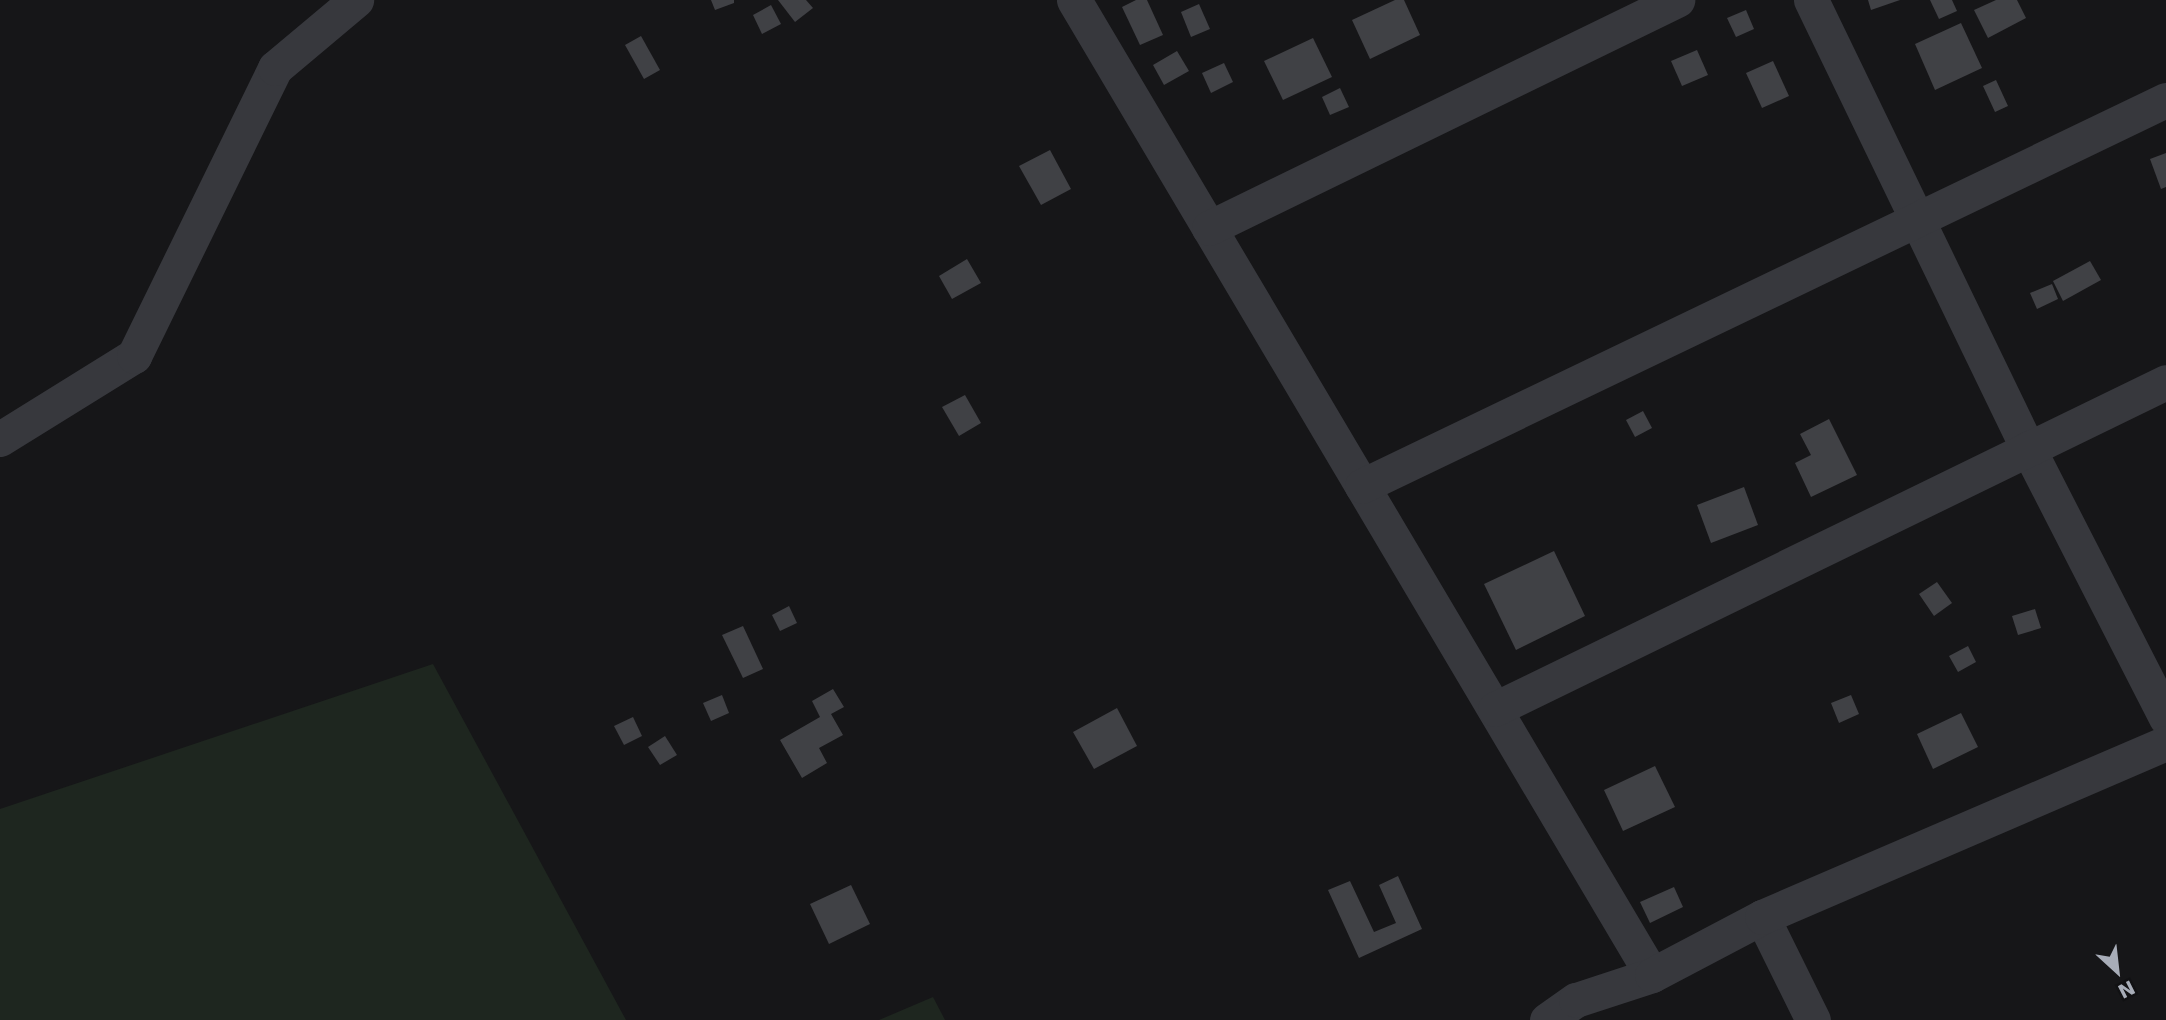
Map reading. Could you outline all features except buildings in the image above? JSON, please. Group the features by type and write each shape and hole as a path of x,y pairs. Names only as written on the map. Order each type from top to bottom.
{"street":[{"path":"0,439 134,356 275,68 356,0"},
{"path":"1074,0 1652,975"},
{"path":"1209,228 1677,0"},
{"path":"1811,0 2028,448 2166,718"},
{"path":"1362,486 1919,222 2166,100"},
{"path":"1495,709 2166,382"},
{"path":"1547,1020 1576,1000 1652,975 1762,917 2166,743"},
{"path":"1762,917 1813,1020"}],"shaded area":[{"path":"433,664 626,1020 0,1020 0,809"},
{"path":"933,997 945,1020 879,1020"}]}
